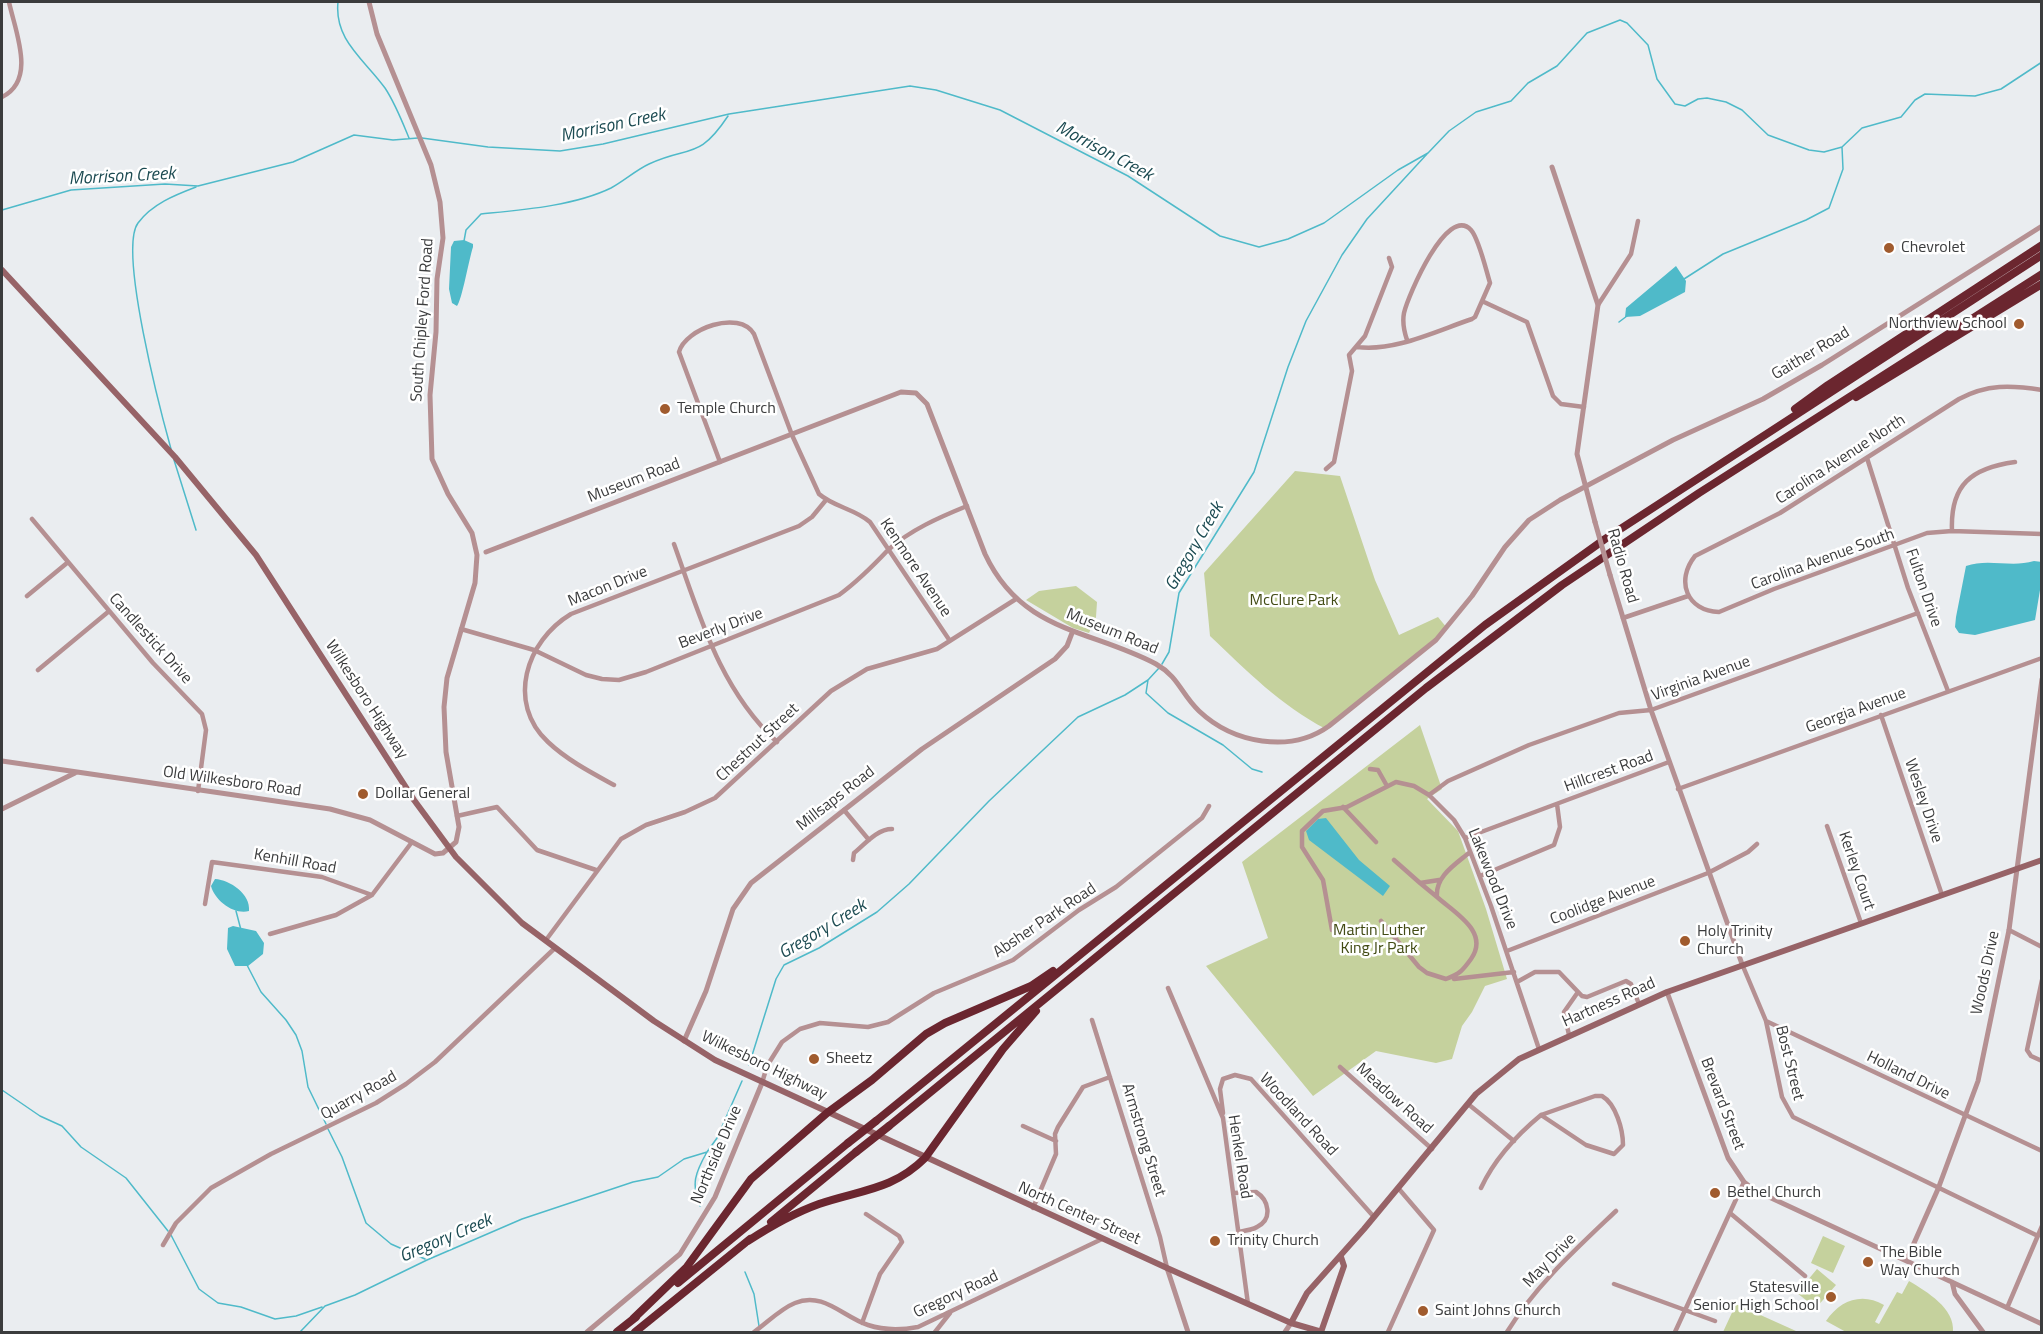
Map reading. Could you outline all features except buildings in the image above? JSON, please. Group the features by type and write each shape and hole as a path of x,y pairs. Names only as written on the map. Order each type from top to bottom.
{"highway":[{"path":"1739,451 1828,385 2042,245"},
{"path":"616,1332 1485,625 1581,555 2042,255"},
{"path":"635,1332 1493,636 1562,585 1810,422 2042,274"},
{"path":"1810,422 1878,386 2042,284"},
{"path":"633,1319 686,1268 751,1179 828,1113 872,1080 926,1034 945,1023 1031,986 1108,932"},
{"path":"748,1240 796,1213 896,1181 925,1158 1003,1049 1066,982"}],"main road":[{"name":"Wilkesboro Highway","path":"2,270 175,457 256,555 414,800 449,848 500,904 555,948 684,1041 762,1083 828,1113"},
{"name":"Hartness Road","path":"1291,1323 1307,1293 1399,1189 1468,1104 1500,1072 1539,1049 1667,992 2042,860"},
{"name":"North Center Street","path":"828,1113 1248,1304 1291,1323 1321,1332"},
{"path":"1321,1332 1344,1266 1341,1257"}],"street":[{"path":"2,97 12,91 18,83 22,70 9,2"},
{"name":"South Chipley Ford Road","path":"369,2 374,24 434,175 443,224 441,257 436,279 436,332 430,395 432,459 448,494 472,533 477,555 475,584 447,678 444,707 446,752 458,816 459,837 449,848"},
{"name":"Radio Road","path":"1552,167 1598,305 1577,454 1610,575 1651,710 1742,964"},
{"path":"1598,305 1631,254 1638,221"},
{"path":"1357,347 1374,350 1407,340 1472,319 1484,302 1490,283 1473,233 1463,225 1452,227 1443,234 1430,257 1404,311 1403,326 1407,340"},
{"name":"Gaither Road","path":"1585,487 1673,440 1754,403 1822,365 2042,226"},
{"path":"1326,469 1334,462 1352,371 1349,355 1365,336 1392,267 1389,258"},
{"path":"1484,302 1527,322 1552,396 1561,404 1584,406"},
{"path":"720,462 680,360 681,344 692,334 736,321 750,327 814,486 826,500"},
{"name":"Carolina Avenue North","path":"1688,596 1684,575 1695,556 1772,518 1972,392 2000,385 2042,390"},
{"name":"Museum Road","path":"486,552 901,392 916,393 927,404 993,572 1016,599 1072,633 1130,652 1159,666 1175,677 1199,711 1226,729 1266,741 1291,743 1305,740 1329,726 1436,640 1455,619 1516,532 1544,509 1585,487"},
{"name":"Fulton Drive","path":"1867,458 1918,613 1948,691"},
{"path":"1952,531 1953,505 1967,480 1991,465 2015,462"},
{"name":"Kenmore Avenue","path":"826,500 860,513 870,522 950,641"},
{"name":"Macon Drive","path":"614,785 556,748 538,730 528,703 526,684 534,650 545,633 571,614 799,526 812,517 826,500"},
{"name":"Beverly Drive","path":"461,629 534,650 586,675 619,680 839,595 865,575 889,550 913,532 967,506"},
{"name":"Candlestick Drive","path":"32,519 108,612 202,714 206,730 198,791"},
{"name":"Carolina Avenue South","path":"1688,596 1701,609 1719,612 1927,533 1952,531 2042,534"},
{"path":"674,544 711,646 736,696 777,742"},
{"path":"477,555 486,552"},
{"path":"27,596 67,563"},
{"path":"1623,618 1688,596"},
{"name":"Chestnut Street","path":"546,940 596,870 628,834 715,798 831,691 848,679 879,665 922,655 950,641 1016,599"},
{"path":"38,670 108,612"},
{"name":"Virginia Avenue","path":"1429,795 1448,781 1529,745 1619,713 1651,710 1918,613"},
{"name":"Millsaps Road","path":"684,1041 741,895 756,878 922,749 1055,659 1067,646 1072,633"},
{"name":"Georgia Avenue","path":"1678,789 2042,658"},
{"name":"Woods Drive","path":"1907,1259 1938,1189 1978,1081 2009,930 2019,868 2042,679"},
{"name":"Wesley Drive","path":"1881,715 1942,895"},
{"name":"Old Wilkesboro Road","path":"2,761 330,809 370,820 435,854 449,848"},
{"name":"Hillcrest Road","path":"1465,838 1669,762"},
{"path":"1332,930 1323,880 1302,847 1302,835 1305,826 1323,811 1343,807 1387,786 1378,770 1370,769"},
{"path":"2,809 77,772"},
{"name":"Lakewood Drive","path":"1387,786 1404,782 1429,795 1454,820 1465,838 1507,951 1539,1049"},
{"name":"Hillcrest Road","path":"1480,876 1554,845 1560,827 1557,804"},
{"name":"Absher Park Road","path":"762,1083 774,1054 782,1042 800,1029 820,1023 868,1027 888,1022 934,993 1012,960 1079,910 1116,888 1202,818 1209,806"},
{"path":"458,816 497,807 537,850 596,870"},
{"path":"1343,807 1376,842"},
{"path":"844,810 868,840"},
{"name":"Kerley Court","path":"1827,826 1861,923"},
{"path":"853,860 854,853 868,840 884,829 892,829"},
{"path":"270,934 336,915 372,895 412,842"},
{"name":"Coolidge Avenue","path":"1507,951 1708,873 1748,852 1757,844"},
{"path":"1420,883 1439,880 1470,852"},
{"path":"1394,860 1470,924 1475,932 1477,950 1465,969 1446,979"},
{"name":"Kenhill Road","path":"205,904 212,862 322,877 372,895"},
{"path":"1437,897 1439,880"},
{"path":"1381,921 1419,967 1427,973 1446,979 1514,972"},
{"path":"2009,930 2042,947"},
{"name":"Quarry Road","path":"163,1245 176,1223 211,1188 271,1154 376,1103 435,1062 555,948"},
{"path":"1468,962 1473,977"},
{"name":"Bost Street","path":"1742,964 1766,1021 1782,1097 1793,1117 2038,1236"},
{"path":"1517,981 1535,972 1559,972 1578,992 1587,997 1628,982 1639,1004"},
{"path":"2042,980 2027,1050 2031,1056 2042,1061"},
{"name":"Henkel Road","path":"1168,988 1223,1118 1248,1304"},
{"path":"1569,1035 1564,1012 1578,992"},
{"name":"Brevard Street","path":"1667,992 1725,1151 1744,1182 1754,1190 1907,1259 2042,1324"},
{"name":"Armstrong Street","path":"1092,1020 1160,1237 1167,1268"},
{"name":"Holland Drive","path":"1766,1021 2042,1151"},
{"name":"Meadow Road","path":"1340,1067 1432,1149"},
{"name":"Woodland Road","path":"1223,1118 1220,1089 1223,1079 1234,1075 1251,1079 1374,1217"},
{"path":"1033,1208 1056,1154 1058,1127 1083,1087 1110,1077"},
{"name":"Northside Drive","path":"587,1332 680,1254 715,1197 762,1083"},
{"path":"1481,1188 1487,1175 1514,1141 1541,1115 1581,1100 1602,1096 1612,1106 1623,1145 1614,1154 1586,1145 1541,1115"},
{"path":"1468,1104 1514,1141"},
{"path":"1023,1126 1056,1141"},
{"path":"1675,1332 1744,1182"},
{"path":"1388,1332 1434,1230 1399,1189"},
{"path":"1233,1193 1256,1192 1266,1202 1268,1209 1262,1224 1255,1229 1238,1232"},
{"name":"May Drive","path":"1507,1332 1525,1305 1553,1272 1616,1211"},
{"path":"1730,1213 1805,1276"},
{"path":"862,1323 880,1274 902,1242 899,1236 866,1214"},
{"path":"2007,1308 2042,1226"},
{"name":"Gregory Road","path":"754,1332 785,1308 808,1300 831,1305 862,1323 879,1328 907,1329 928,1323 1102,1239"},
{"path":"1167,1268 1188,1332"},
{"path":"1952,1282 1955,1294 1983,1332"},
{"path":"1614,1284 1715,1321"},
{"path":"935,1332 952,1311"},
{"path":"1285,1332 1291,1323"}],"green space":[{"name":"McClure Park","path":"1295,471 1340,476 1375,580 1399,635 1438,617 1447,628 1326,729 1309,720 1279,698 1210,636 1204,573"},
{"path":"1076,586 1097,602 1096,617 1089,633 1073,628 1026,600 1039,591"},
{"name":"Martin Luther King Jr Park","path":"1420,725 1442,789 1427,799 1458,831 1486,909 1507,979 1485,986 1462,1026 1452,1059 1436,1063 1376,1051 1313,1096 1206,966 1268,938 1242,862"},
{"path":"1823,1236 1845,1246 1833,1273 1811,1263"},
{"path":"1817,1269 1836,1285 1816,1308 1797,1293"},
{"path":"1909,1281 1945,1308 1952,1323 1953,1332 1846,1332 1826,1321 1845,1303 1868,1299 1884,1305 1875,1322 1879,1324 1897,1292 1902,1294"},
{"path":"1736,1304 1796,1331 1723,1332"}],"water":[{"path":"464,240 473,244 473,247 457,306 452,303 449,289 451,247 454,241"},
{"path":"1676,266 1686,281 1685,292 1640,316 1625,317 1626,308"},
{"path":"2042,562 2035,620 1975,635 1959,633 1955,627 1956,617 1966,566"},
{"path":"1326,818 1359,860 1390,886 1383,896 1309,840 1306,831 1318,819"},
{"path":"215,879 227,882 238,889 247,899 249,911 237,911 221,902 211,886"},
{"path":"233,926 256,931 264,943 263,954 248,966 235,966 227,949 228,928"}],"waterway":[{"path":"338,2 338,15 346,38 385,88 409,138"},
{"name":"Morrison Creek","path":"422,138 488,147 560,151 603,144 729,114 910,86 936,90 1000,110 1128,176 1220,236 1259,247 1288,239 1324,223 1398,170 1428,153 1449,131 1476,112 1511,101 1528,83 1557,66 1587,33 1620,20 1627,23 1648,45 1657,79 1675,104 1685,106 1698,99 1707,98 1726,102 1742,110 1768,135 1809,150 1824,152 1842,147 1862,128 1901,117 1915,100 1925,94 1975,96 2001,89 2042,62"},
{"path":"464,241 466,230 481,214 547,206 596,194 611,188 649,164 701,146 709,140 728,116"},
{"name":"Morrison Creek","path":"2,210 71,190 165,184 198,186 293,162 354,135 393,140 418,138"},
{"path":"1684,279 1723,254 1806,220 1829,208 1843,169 1842,147"},
{"name":"Gregory Creek","path":"1162,664 1169,652 1179,593 1254,472 1288,367 1306,321 1342,255 1367,219 1427,154"},
{"path":"171,449 143,333 133,265 133,239 138,223 150,210 196,187"},
{"path":"1619,322 1627,316"},
{"path":"174,460 196,530"},
{"name":"Gregory Creek","path":"749,1065 776,979 784,965 819,948 877,912 909,884 989,801 1078,717 1125,695 1148,680 1159,668"},
{"path":"1148,680 1146,693 1168,713 1223,745 1252,769 1262,772"},
{"path":"236,911 241,930"},
{"path":"247,965 261,992 296,1035 302,1051 308,1087 326,1124"},
{"name":"Gregory Creek","path":"300,1332 325,1306 355,1295 427,1260 522,1219 633,1182 658,1177 684,1159 707,1152 717,1138 742,1081"},
{"path":"2,1090 40,1116 62,1126 81,1147 126,1178 168,1231"},
{"path":"328,1129 342,1157 366,1223 391,1244 425,1259"},
{"path":"700,1206 695,1185 707,1152"},
{"path":"171,1235 199,1289 218,1303 241,1307 275,1319 296,1316 322,1307"},
{"path":"745,1272 754,1294 759,1326"}],"place":[{"name":"Chevrolet","path":"1889,248"},
{"name":"Northview School","path":"2019,324"},
{"name":"Temple Church","path":"665,409"},
{"name":"Dollar General","path":"363,794"},
{"name":"Holy Trinity Church","path":"1685,941"},
{"name":"Sheetz","path":"814,1059"},
{"name":"Bethel Church","path":"1715,1193"},
{"name":"Trinity Church","path":"1215,1241"},
{"name":"The Bible Way Church","path":"1868,1262"},
{"name":"Statesville Senior High School","path":"1831,1297"},
{"name":"Saint Johns Church","path":"1423,1311"}]}
